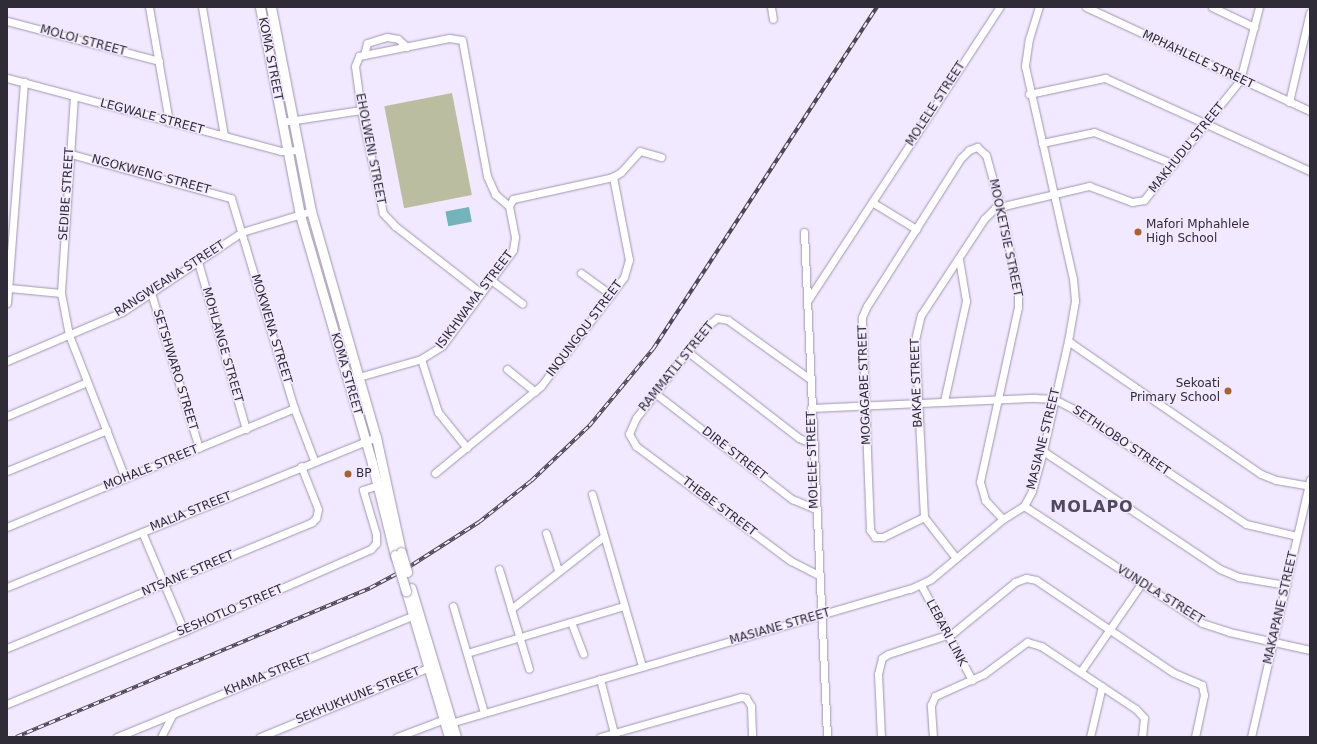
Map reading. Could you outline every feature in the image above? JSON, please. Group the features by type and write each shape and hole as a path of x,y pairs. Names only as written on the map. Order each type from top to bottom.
{"main road":[{"name":"KOMA STREET","path":"260,7 300,215 366,440 382,483"},
{"name":"KOMA STREET","path":"271,7 311,211 376,437 382,483 398,554 448,721 456,737"},
{"name":"KOMA STREET","path":"448,721 449,737"}],"street":[{"path":"149,7 169,122"},
{"path":"202,7 224,136"},
{"path":"771,7 773,19"},
{"name":"MOLELE STREET","path":"827,737 815,509 808,300 1000,7"},
{"name":"MASIANE STREET","path":"397,737 448,721 484,713 642,666 821,616 921,585 1003,519 1024,506 1032,491 1043,451 1068,341 1075,290 1042,143 1029,94 1025,66 1026,53 1039,7"},
{"name":"MPHAHLELE STREET","path":"1086,7 1240,80 1310,111"},
{"path":"1212,7 1254,27"},
{"name":"MAKHUDU STREET","path":"1053,194 1089,186 1139,203 1208,123 1240,80 1259,7"},
{"path":"1289,102 1310,12"},
{"name":"MOLOI STREET","path":"7,21 159,61"},
{"path":"407,47 398,39 387,37 368,43 364,55 407,47 449,38 462,40 487,176 495,194 509,206 516,198 613,177 621,172 640,151 661,157"},
{"name":"EHOLWENI STREET","path":"364,55 359,56 355,66 361,110 383,213 395,226 482,293"},
{"name":"LEGWALE STREET","path":"7,78 287,152 298,150"},
{"path":"1029,94 1105,78 1208,123 1310,171"},
{"path":"7,303 24,82"},
{"name":"SEDIBE STREET","path":"74,96 60,293 69,335 125,478"},
{"path":"282,122 361,110"},
{"path":"1042,143 1094,132 1174,164"},
{"name":"MOGAGABE STREET","path":"924,517 883,537 872,534 870,526 865,406 863,312 965,153 972,148 981,148"},
{"name":"MOOKETSIE STREET","path":"981,148 986,154 1000,206 1018,300 980,489 985,500 1003,519"},
{"name":"NGOKWENG STREET","path":"70,154 230,197"},
{"name":"INQUNGQU STREET","path":"435,473 534,392 624,277 629,265 613,177"},
{"name":"BAKAE STREET","path":"924,517 916,404 915,340 917,323 984,219 1000,206 1053,194"},
{"name":"MOKWENA STREET","path":"230,197 242,232 294,408 314,460"},
{"path":"872,202 916,229"},
{"name":"ISIKHWAMA STREET","path":"348,380 421,359 442,346 492,280 514,247 515,237 509,206"},
{"name":"RANGWEANA STREET","path":"7,361 114,316 242,232 311,211"},
{"path":"804,232 808,300"},
{"path":"944,402 966,301 959,259"},
{"name":"MOHLANGE STREET","path":"198,262 246,429"},
{"path":"581,273 611,295"},
{"path":"492,280 522,303"},
{"path":"9,288 60,293"},
{"name":"SETSHWARO STREET","path":"151,293 200,448"},
{"name":"RAMMATLI STREET","path":"629,431 710,323 723,317 810,379"},
{"path":"1068,341 1261,474 1276,480 1309,483"},
{"path":"688,352 799,438 813,444"},
{"path":"421,359 438,412 467,448"},
{"path":"507,369 534,392"},
{"path":"7,416 88,382"},
{"name":"DIRE STREET","path":"656,394 792,499 815,509"},
{"name":"SETHLOBO STREET","path":"812,408 1054,399 1072,408 1246,524 1297,536"},
{"name":"MOHALE STREET","path":"7,527 294,408"},
{"path":"7,471 107,430"},
{"name":"THEBE STREET","path":"629,431 630,438 636,446 799,567 818,575"},
{"name":"MALIA STREET","path":"7,588 314,460 376,437"},
{"path":"1043,451 1220,569 1239,577 1286,585"},
{"name":"NTSANE STREET","path":"7,648 315,520 318,509 301,466"},
{"name":"SESHOTLO STREET","path":"7,704 184,631 371,548 376,543 376,534 363,490 382,483"},
{"name":"MAKAPANE STREET","path":"1251,737 1274,642 1309,483"},
{"path":"592,494 642,666"},
{"name":"VUNDLA STREET","path":"1024,506 1202,623 1310,650"},
{"path":"924,517 956,558"},
{"path":"142,532 184,631"},
{"path":"546,533 558,571"},
{"path":"511,609 604,536"},
{"path":"499,569 529,669"},
{"path":"880,737 878,674 882,658 888,654 947,636 961,628 1015,582 1026,578 1036,580 1174,674 1202,685 1204,695 1194,737"},
{"path":"1081,671 1141,584"},
{"name":"LEBARI LINK","path":"921,585 947,636 972,680"},
{"path":"452,606 484,713"},
{"path":"467,652 624,606"},
{"name":"KHAMA STREET","path":"117,737 416,614"},
{"path":"571,622 582,654"},
{"path":"932,737 931,705 935,696 972,680 1027,642 1036,643 1081,671 1141,713 1145,724 1142,737"},
{"name":"SEKHUKHUNE STREET","path":"260,737 431,666"},
{"path":"600,679 615,735"},
{"path":"1090,737 1102,686"},
{"path":"600,737 615,735 741,697 746,698 751,706 752,737"},
{"path":"161,737 172,715"}],"shaded area":[{"path":"452,93 472,195 404,208 384,106"},
{"path":"469,207 472,222 448,226 445,212"}],"railway":[{"path":"16,737 370,588 404,570 479,522 531,481 589,426 653,349 877,7"}],"place":[{"name":"Mafori Mphahlele High School","path":"1138,232"},
{"name":"Sekoati Primary School","path":"1228,391"},
{"name":"BP","path":"348,474"}],"district":[{"name":"MOLAPO","path":"1092,507"}]}
